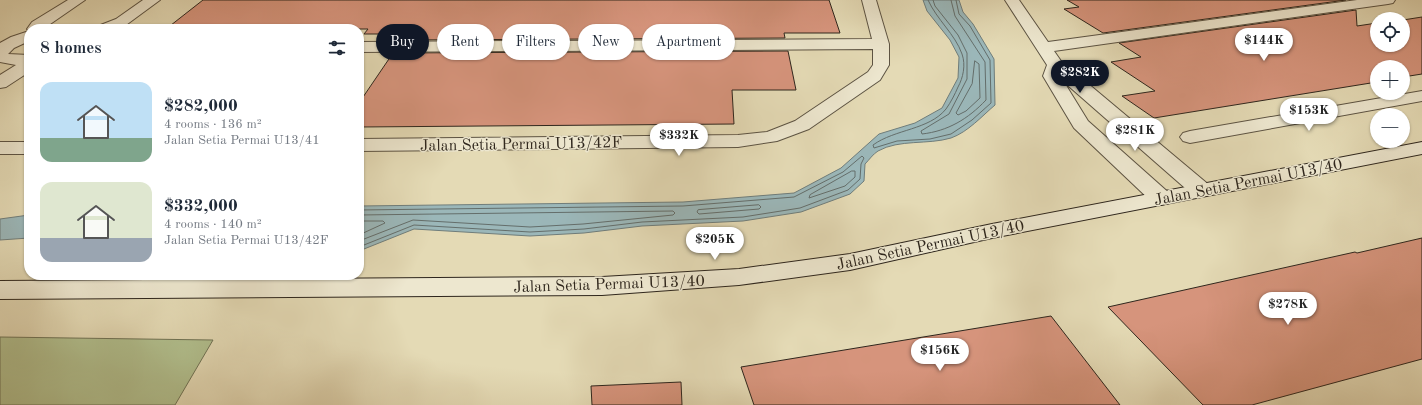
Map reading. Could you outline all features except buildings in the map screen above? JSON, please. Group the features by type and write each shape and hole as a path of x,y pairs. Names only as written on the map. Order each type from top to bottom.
{"street":[{"path":"39,24 78,0"},
{"path":"116,24 153,0"},
{"name":"Jalan Setia Permai U13/42F","path":"364,145 738,141 770,137 802,126 874,76 881,65 881,44 869,0"},
{"path":"1012,0 1055,65 1201,190"},
{"path":"1043,48 1388,0"},
{"path":"5,54 24,40"},
{"path":"364,47 881,44"},
{"path":"5,54 24,59"},
{"path":"1055,65 1052,76 1081,124 1161,198"},
{"path":"0,83 24,67"},
{"path":"1190,136 1422,96"},
{"path":"0,148 24,148"},
{"name":"Jalan Setia Permai U13/40","path":"0,290 602,286 739,277 850,262 992,231 1422,148"}],"green space":[{"path":"0,337 213,340 175,405 0,405"}],"water":[{"path":"923,0 959,0 963,12 973,24 994,59 995,105 969,128 951,138 904,143 886,147 878,151 865,164 864,181 850,194 801,212 743,221 642,226 584,233 530,236 414,229 364,249 364,206 683,202 794,193 841,168 879,134 915,123 942,108 958,78 959,57 950,40 927,11"},
{"path":"24,216 24,238 0,240 0,219"}]}
